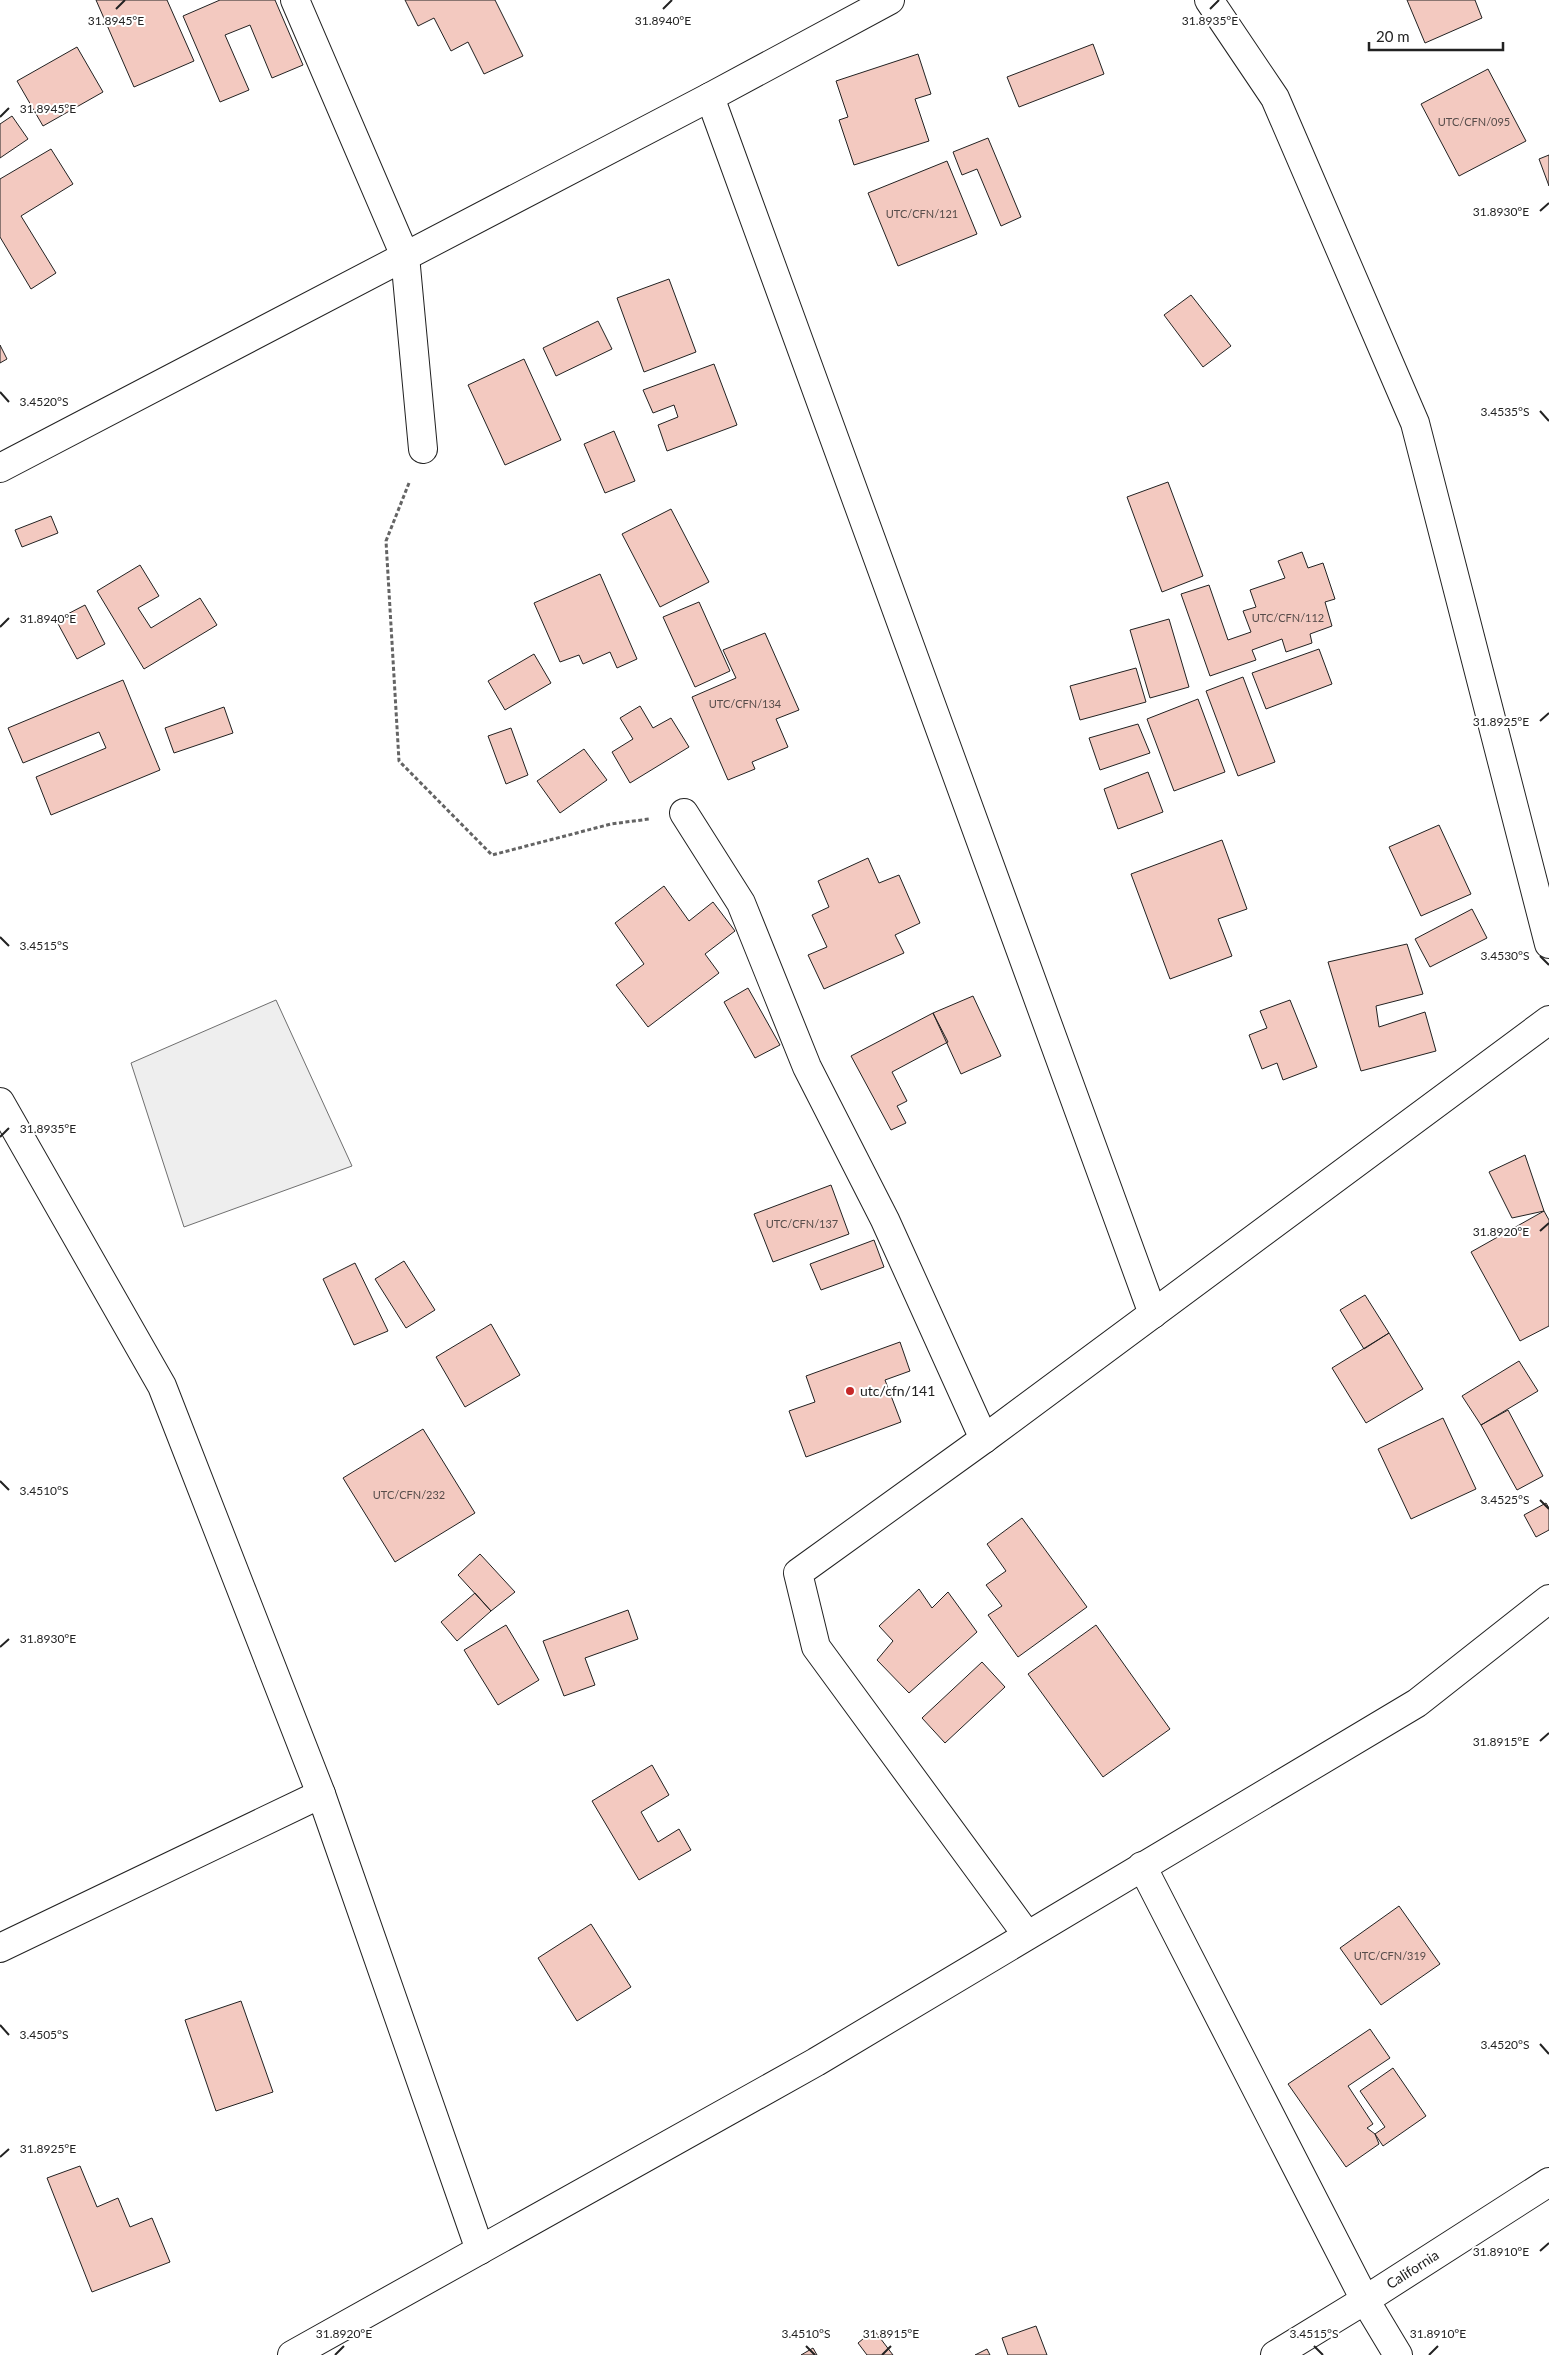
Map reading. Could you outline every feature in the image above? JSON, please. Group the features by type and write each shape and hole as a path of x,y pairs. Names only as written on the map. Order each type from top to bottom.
{"street":[{"path":"295,0 405,256 423,449"},
{"path":"0,468 710,97 890,0"},
{"path":"1209,0 1275,98 1415,423 1549,944"},
{"path":"710,97 1153,1314"},
{"path":"684,813 741,903 807,1067 885,1220 984,1439"},
{"path":"1027,1935 816,1647 798,1573 984,1439 1549,1020"},
{"path":"0,1102 162,1386 321,1794 480,2250"},
{"path":"292,2355 816,2062 1417,1703 1549,1599"},
{"path":"0,1948 321,1794"},
{"path":"1142,1866 1365,2300 1398,2355"},
{"name":"California","path":"1275,2355 1365,2300 1549,2182"}],"path":[{"path":"423,449 386,540 399,761 492,855 611,824 684,813"}],"shaded area":[{"path":"276,1000 352,1166 184,1227 131,1063"}],"building":[{"path":"96,0 167,0 194,61 134,87"},
{"path":"220,0 275,0 303,65 272,78 250,25 225,35 249,90 220,102 183,16"},
{"path":"405,0 495,0 523,56 484,74 468,42 451,51 434,18 418,26"},
{"path":"1407,0 1475,0 1482,18 1425,43"},
{"path":"1093,44 1104,74 1019,107 1007,77"},
{"path":"77,47 103,92 43,126 17,81"},
{"path":"918,54 931,94 915,99 929,141 854,165 839,120 848,117 836,81"},
{"path":"1488,69 1526,141 1459,176 1421,104"},
{"path":"12,116 28,139 0,158 0,124"},
{"path":"988,138 1021,217 1001,226 977,169 962,175 953,152"},
{"path":"51,149 73,184 21,216 56,273 31,289 0,237 0,179"},
{"path":"1549,155 1549,186 1539,159"},
{"path":"947,161 977,234 898,266 868,193"},
{"path":"669,279 696,352 644,372 617,298"},
{"path":"1191,295 1231,346 1203,367 1164,315"},
{"path":"598,321 612,349 556,376 543,348"},
{"path":"0,345 7,359 0,363"},
{"path":"524,359 561,440 505,465 468,385"},
{"path":"714,364 737,425 667,451 658,425 678,417 674,405 653,413 643,390"},
{"path":"614,431 635,481 605,493 584,444"},
{"path":"1168,482 1203,576 1162,592 1127,497"},
{"path":"671,509 709,582 660,607 622,534"},
{"path":"51,516 58,533 22,547 15,530"},
{"path":"1302,552 1308,568 1323,563 1335,599 1325,602 1332,626 1310,634 1312,643 1286,652 1282,639 1252,650 1256,660 1210,676 1181,594 1209,585 1228,640 1251,632 1243,611 1256,607 1250,590 1285,578 1278,561"},
{"path":"140,565 159,596 138,608 151,628 200,598 217,625 144,669 97,591"},
{"path":"600,574 637,659 617,668 610,652 583,664 579,655 560,662 534,603"},
{"path":"699,602 730,671 695,687 663,617"},
{"path":"85,605 105,644 77,659 56,620"},
{"path":"1169,619 1189,687 1150,698 1130,630"},
{"path":"765,633 799,710 776,719 788,747 752,762 755,769 728,780 692,697 736,678 723,650"},
{"path":"1319,649 1332,684 1266,709 1252,673"},
{"path":"534,654 551,683 505,710 488,681"},
{"path":"1136,668 1146,702 1080,720 1070,686"},
{"path":"1243,677 1275,762 1238,776 1206,691"},
{"path":"123,680 160,770 51,815 36,777 106,748 99,732 23,763 8,728"},
{"path":"1198,699 1225,772 1174,791 1147,719"},
{"path":"640,706 653,728 671,718 689,747 630,783 612,752 633,739 620,718"},
{"path":"224,707 233,733 174,753 165,728"},
{"path":"1138,724 1150,753 1100,770 1089,738"},
{"path":"511,728 528,775 506,784 488,736"},
{"path":"584,749 607,780 560,813 537,781"},
{"path":"1148,772 1163,812 1118,829 1104,789"},
{"path":"1439,825 1471,894 1421,916 1389,847"},
{"path":"1222,840 1247,909 1218,919 1232,956 1170,979 1131,874"},
{"path":"868,858 879,883 899,875 920,923 895,935 904,953 824,989 808,955 827,947 812,915 829,907 818,881"},
{"path":"664,886 689,921 713,902 735,931 705,954 719,973 648,1027 616,985 644,964 615,923"},
{"path":"1472,909 1487,938 1430,967 1415,939"},
{"path":"1407,944 1423,994 1376,1006 1379,1027 1425,1012 1436,1051 1361,1071 1328,962"},
{"path":"748,988 780,1045 755,1058 724,1002"},
{"path":"973,996 1001,1056 961,1074 933,1013"},
{"path":"1290,1000 1317,1067 1283,1080 1277,1063 1262,1069 1249,1035 1267,1028 1260,1011"},
{"path":"933,1013 948,1042 892,1072 907,1101 897,1106 906,1123 891,1130 851,1056"},
{"path":"1525,1155 1544,1211 1512,1218 1489,1172"},
{"path":"831,1185 849,1234 773,1262 754,1214"},
{"path":"1544,1211 1549,1220 1549,1326 1520,1341 1471,1252"},
{"path":"874,1240 884,1267 821,1290 810,1264"},
{"path":"404,1261 435,1310 406,1328 375,1279"},
{"path":"355,1263 388,1331 354,1345 323,1279"},
{"path":"1365,1295 1389,1333 1364,1349 1340,1310"},
{"path":"491,1324 520,1375 465,1407 436,1357"},
{"path":"1389,1333 1423,1389 1366,1423 1332,1368"},
{"name":"utc/cfn/141","path":"900,1342 910,1371 885,1380 901,1422 806,1457 789,1411 815,1402 806,1376"},
{"path":"1519,1361 1538,1391 1481,1425 1462,1396"},
{"path":"1508,1410 1543,1476 1517,1490 1481,1425"},
{"path":"1443,1418 1476,1489 1411,1519 1378,1449"},
{"path":"423,1429 475,1513 395,1562 343,1478"},
{"path":"1546,1503 1549,1508 1549,1530 1536,1537 1524,1515"},
{"path":"1022,1518 1087,1607 1018,1657 988,1615 1002,1606 986,1585 1006,1571 987,1544"},
{"path":"480,1554 515,1592 491,1611 458,1575"},
{"path":"919,1589 932,1608 948,1592 977,1632 909,1693 877,1660 893,1641 879,1626"},
{"path":"475,1593 491,1611 457,1641 441,1622"},
{"path":"628,1610 638,1639 585,1658 595,1685 564,1696 543,1641"},
{"path":"506,1625 539,1680 498,1705 464,1650"},
{"path":"1096,1625 1170,1729 1103,1777 1028,1674"},
{"path":"982,1662 1005,1687 945,1743 922,1718"},
{"path":"652,1765 669,1795 641,1812 658,1842 679,1829 691,1850 639,1880 592,1801"},
{"path":"1399,1906 1440,1964 1381,2005 1340,1948"},
{"path":"591,1924 631,1987 577,2021 538,1958"},
{"path":"241,2001 273,2092 216,2111 185,2020"},
{"path":"1370,2029 1390,2058 1348,2086 1373,2124 1367,2128 1375,2134 1379,2144 1346,2167 1288,2084"},
{"path":"1393,2068 1426,2116 1383,2146 1375,2134 1385,2127 1360,2091"},
{"path":"80,2166 97,2207 118,2198 130,2227 152,2218 170,2262 92,2292 47,2178"},
{"path":"1036,2326 1047,2355 1008,2355 1002,2338"},
{"path":"874,2330 893,2355 867,2355 858,2343"},
{"path":"813,2348 817,2355 801,2355"},
{"path":"987,2349 990,2355 975,2355"}],"place":[{"name":"utc/cfn/141","path":"850,1391"}]}
